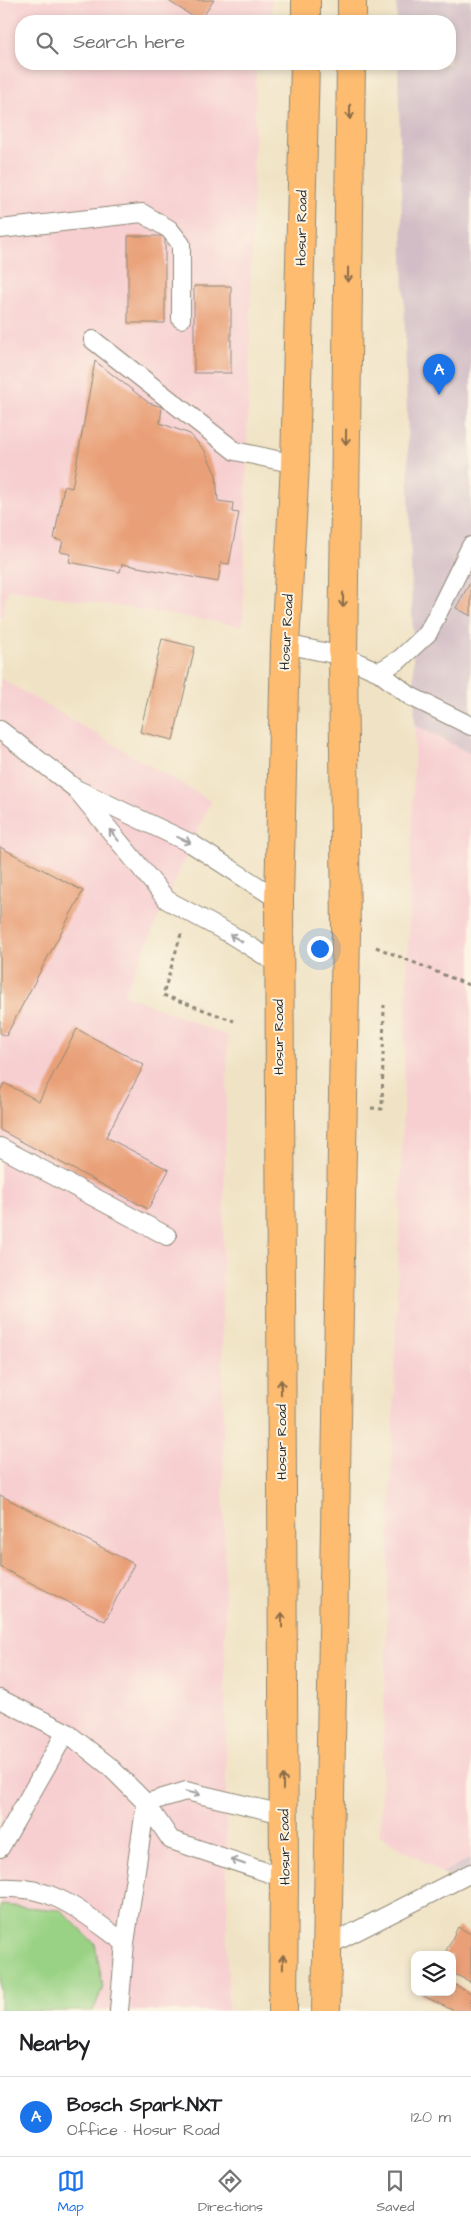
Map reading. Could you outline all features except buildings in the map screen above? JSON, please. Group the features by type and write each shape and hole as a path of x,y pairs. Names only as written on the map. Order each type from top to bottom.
{"main road":[{"path":"306,0 306,15"},
{"path":"352,0 352,15"},
{"name":"Hosur Road","path":"283,2011 284,1878 278,900 285,644 295,464 305,70"},
{"path":"326,2011 346,934 343,656 351,70"}],"lane":[{"path":"0,229 142,213 169,230 181,244 182,319"},
{"path":"93,340 235,451 295,464"},
{"path":"379,672 400,659 428,633 471,546"},
{"path":"285,644 343,656 379,672 410,696 471,726"},
{"path":"0,730 76,789 192,844 278,900"},
{"path":"76,789 167,900 230,934 278,964"},
{"path":"0,1147 167,1236"},
{"path":"0,1698 66,1732 120,1776 146,1803 171,1840 284,1878"},
{"path":"0,1848 66,1732"},
{"path":"146,1803 186,1791 283,1814"},
{"path":"119,2011 125,1943 146,1803"},
{"path":"327,1946 471,1873"},
{"path":"0,1888 22,1887 66,1900 125,1943"}],"path":[{"path":"182,930 163,995 234,1021"},
{"path":"346,934 471,986"},
{"path":"382,1110 384,1005"}],"shaded area":[{"path":"0,0 272,0 272,15 15,15 15,70 256,70 243,626 8,589 0,624"},
{"path":"396,0 471,0 471,754 415,725 398,70 456,70 456,15 397,15"},
{"path":"0,678 211,801 124,994 228,1036 222,1293 228,2011 0,2011"},
{"path":"415,725 471,754 471,1858 442,1873 380,1836"},
{"path":"471,1858 471,1890 442,1873"}],"green space":[{"path":"0,1905 61,1910 95,1944 103,1987 93,2011 0,2011"}],"place":[{"name":"Bosch Spark.NXT","path":"439,395"}]}
